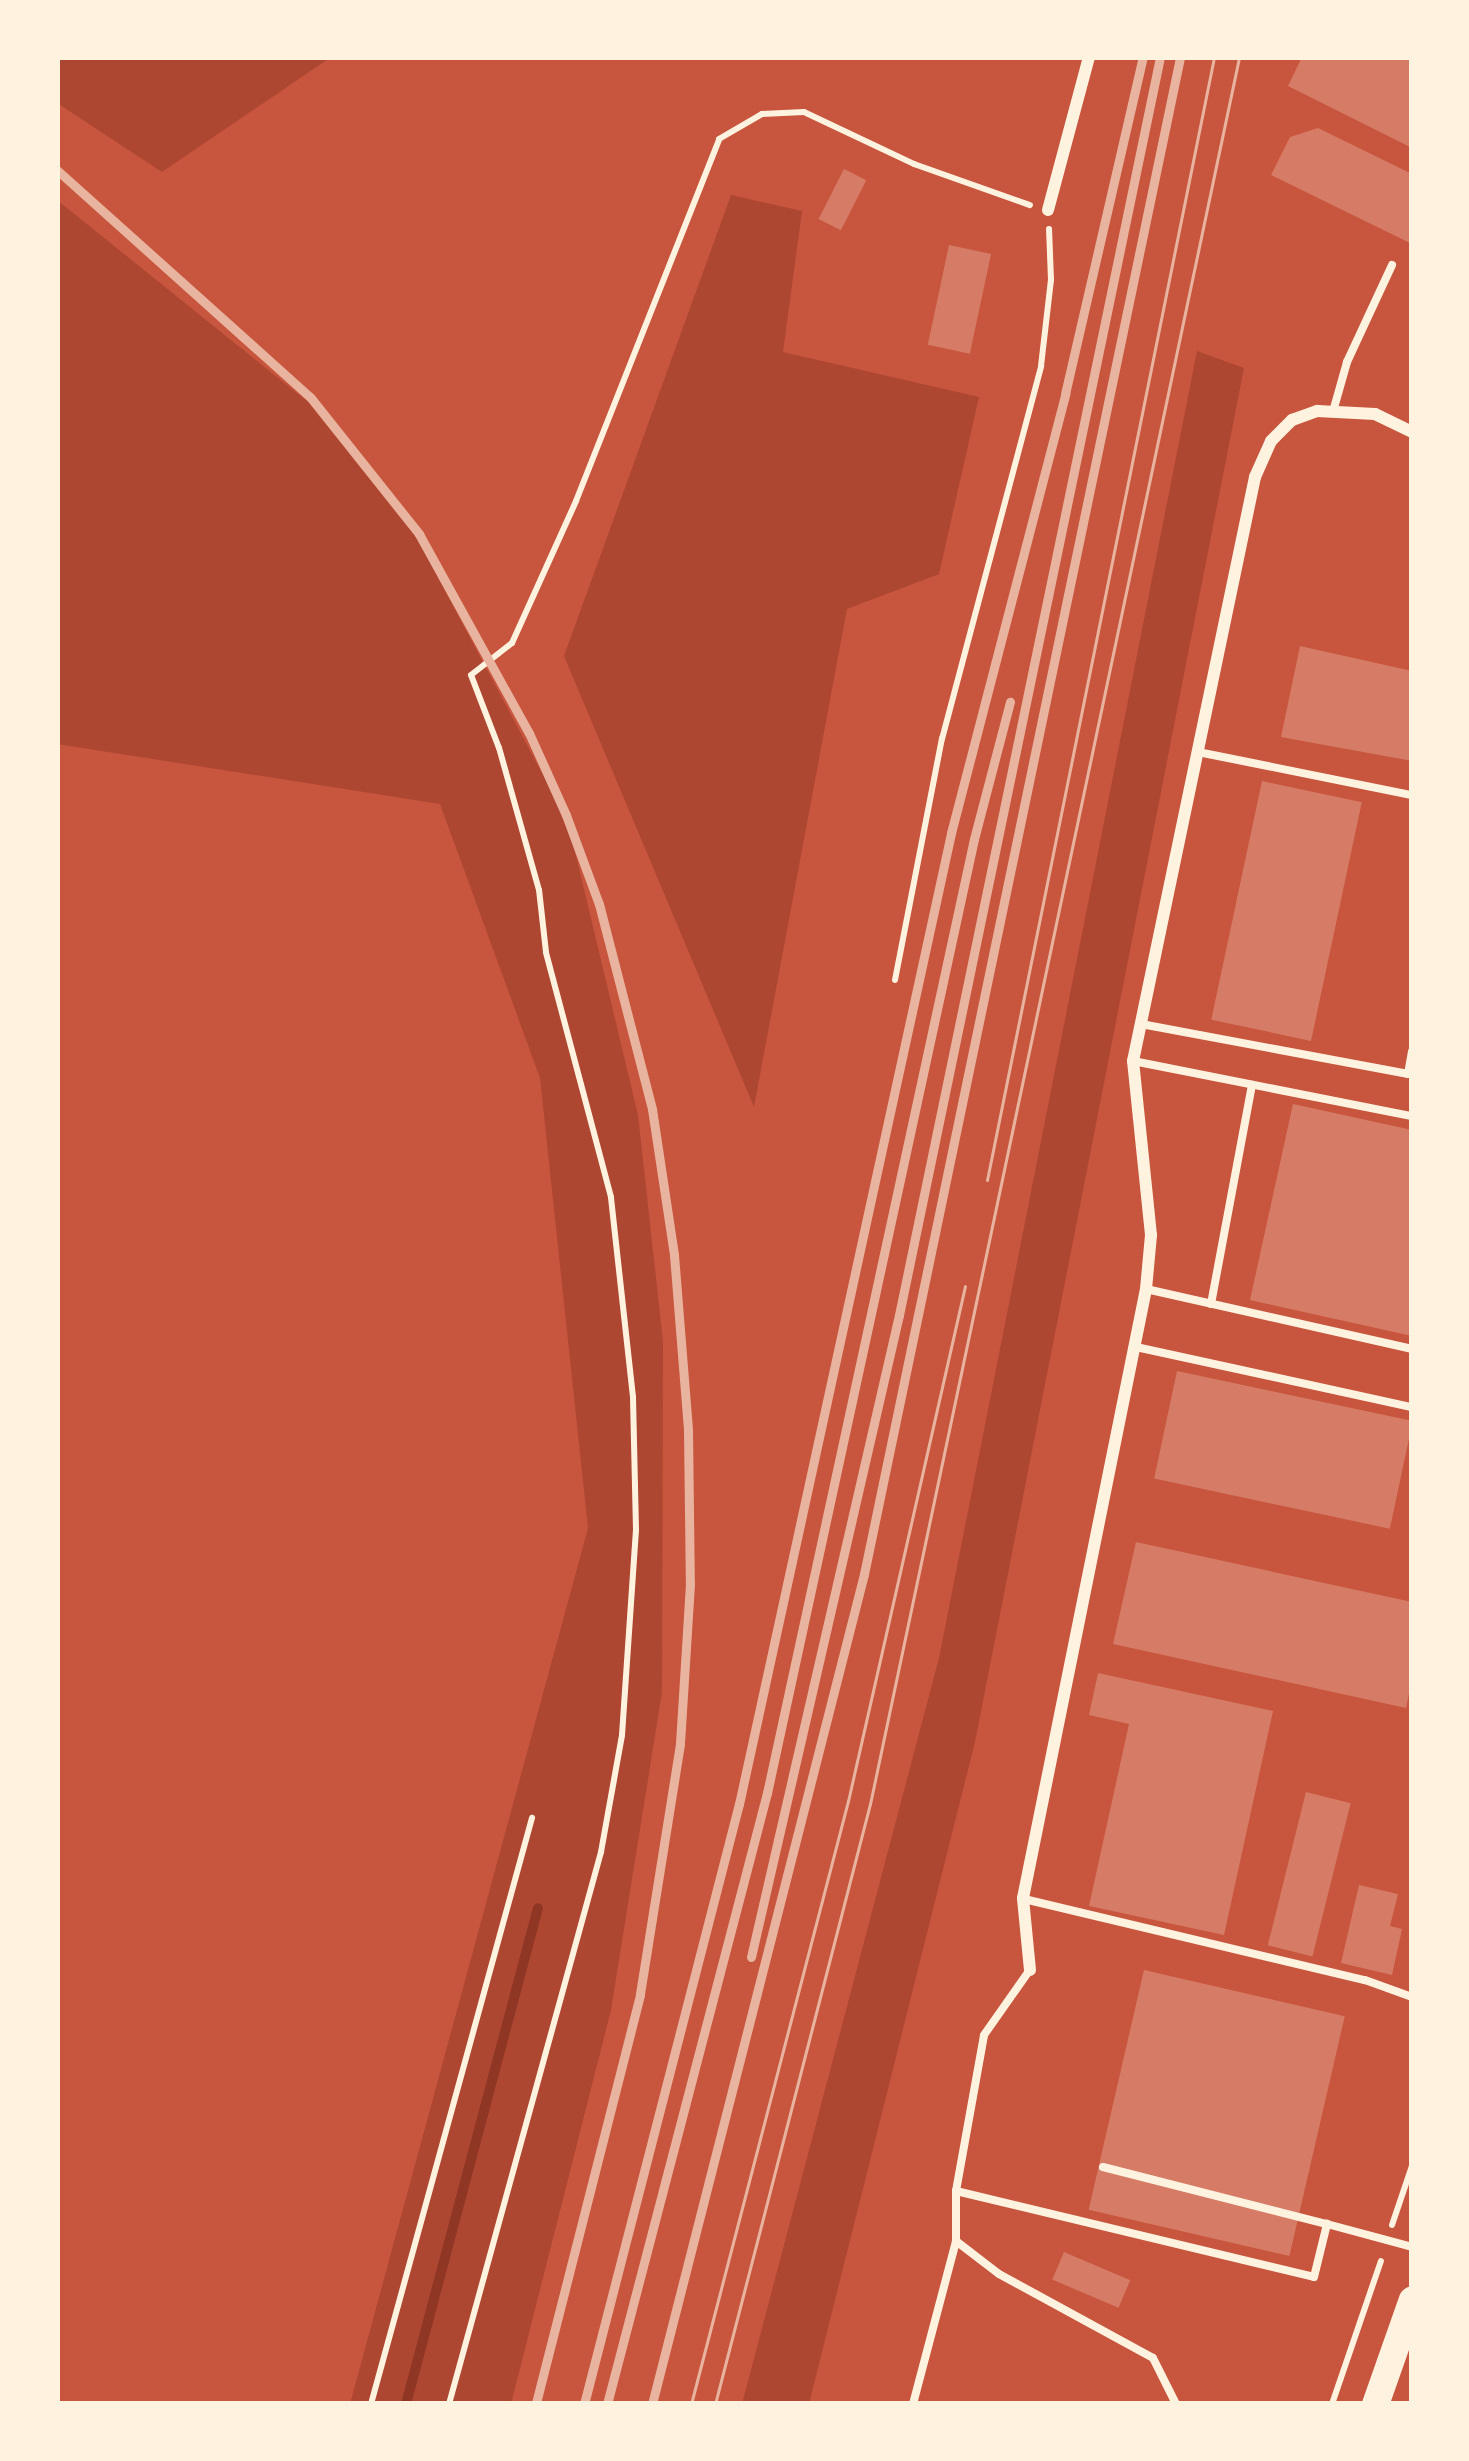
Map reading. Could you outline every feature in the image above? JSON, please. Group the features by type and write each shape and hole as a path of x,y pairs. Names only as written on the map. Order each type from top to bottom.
{"main road":[{"path":"1376,2404 1412,2299"}],"street":[{"path":"1048,210 1089,57"},
{"path":"1030,1970 1023,1898 1146,1289 1151,1235 1132,1094 1133,1061 1255,477 1271,441 1292,420 1334,408 1375,414 1412,432"}],"lane":[{"path":"1334,408 1347,362 1392,266"},
{"path":"1198,752 1412,794"},
{"path":"1140,1024 1408,1074 1412,1051"},
{"path":"1133,1061 1412,1116"},
{"path":"1211,1304 1252,1084"},
{"path":"1146,1289 1412,1348"},
{"path":"1134,1347 1412,1407"},
{"path":"1023,1898 1365,1980 1412,1997"},
{"path":"913,2404 956,2241 956,2191 984,2035 1030,1970"},
{"path":"1103,2167 1412,2247"},
{"path":"956,2191 1314,2277 1327,2224"},
{"path":"956,2241 999,2274 1153,2358 1176,2404"}],"path":[{"path":"448,2404 594,1884 622,1735 633,1604 633,1397 611,1197 546,952 539,890 499,748 471,675 512,644 719,139 762,114 804,112 914,164 1048,210 1051,280 1041,366 942,739 895,980"},
{"path":"371,2404 532,1818"},
{"path":"1332,2404 1412,2166"}],"shaded area":[{"path":"57,57 331,57 162,172 57,103"},
{"path":"731,195 802,211 783,352 979,397 939,574 847,609 754,1107 564,656"},
{"path":"57,200 308,402 417,538 568,822 638,1115 663,1341 662,1692 611,2010 511,2404 350,2404 588,1528 540,1078 440,804 57,744"},
{"path":"1197,351 1244,368 975,1742 809,2404 742,2404 939,1658"}],"building":[{"path":"1302,57 1412,60 1412,148 1288,86"},
{"path":"1318,128 1412,174 1412,244 1271,175 1290,137"},
{"path":"844,169 866,180 841,230 819,219"},
{"path":"949,245 991,254 970,354 928,345"},
{"path":"1300,646 1412,671 1412,761 1281,737"},
{"path":"1262,781 1362,802 1311,1041 1211,1020"},
{"path":"1293,1104 1412,1130 1412,1336 1250,1300"},
{"path":"1177,1371 1412,1421 1390,1529 1154,1479"},
{"path":"1136,1542 1412,1602 1412,1679 1406,1708 1113,1644"},
{"path":"1098,1673 1273,1711 1224,1935 1089,1906 1129,1724 1089,1715"},
{"path":"1306,1792 1351,1803 1312,1956 1268,1945"},
{"path":"1359,1885 1398,1894 1390,1926 1402,1929 1392,1975 1341,1963"},
{"path":"1144,1970 1345,2016 1289,2256 1089,2210"},
{"path":"1064,2252 1130,2280 1119,2308 1052,2280"}],"waterway":[{"path":"406,2404 538,1908"}],"tram line":[{"path":"987,1180 1214,57"},
{"path":"715,2404 870,1804 1239,57"},
{"path":"691,2404 848,1801 965,1286"}],"railway":[{"path":"584,2404 739,1804 951,833 1065,394 1143,57"},
{"path":"751,1957 899,1315 1160,57"},
{"path":"652,2404 864,1574 1180,57"},
{"path":"57,170 311,398 419,534 529,733 566,815 599,904 652,1109 674,1255 688,1430 690,1584 680,1744 640,1995 536,2404"},
{"path":"607,2404 767,1793 974,839 1010,702"}]}
